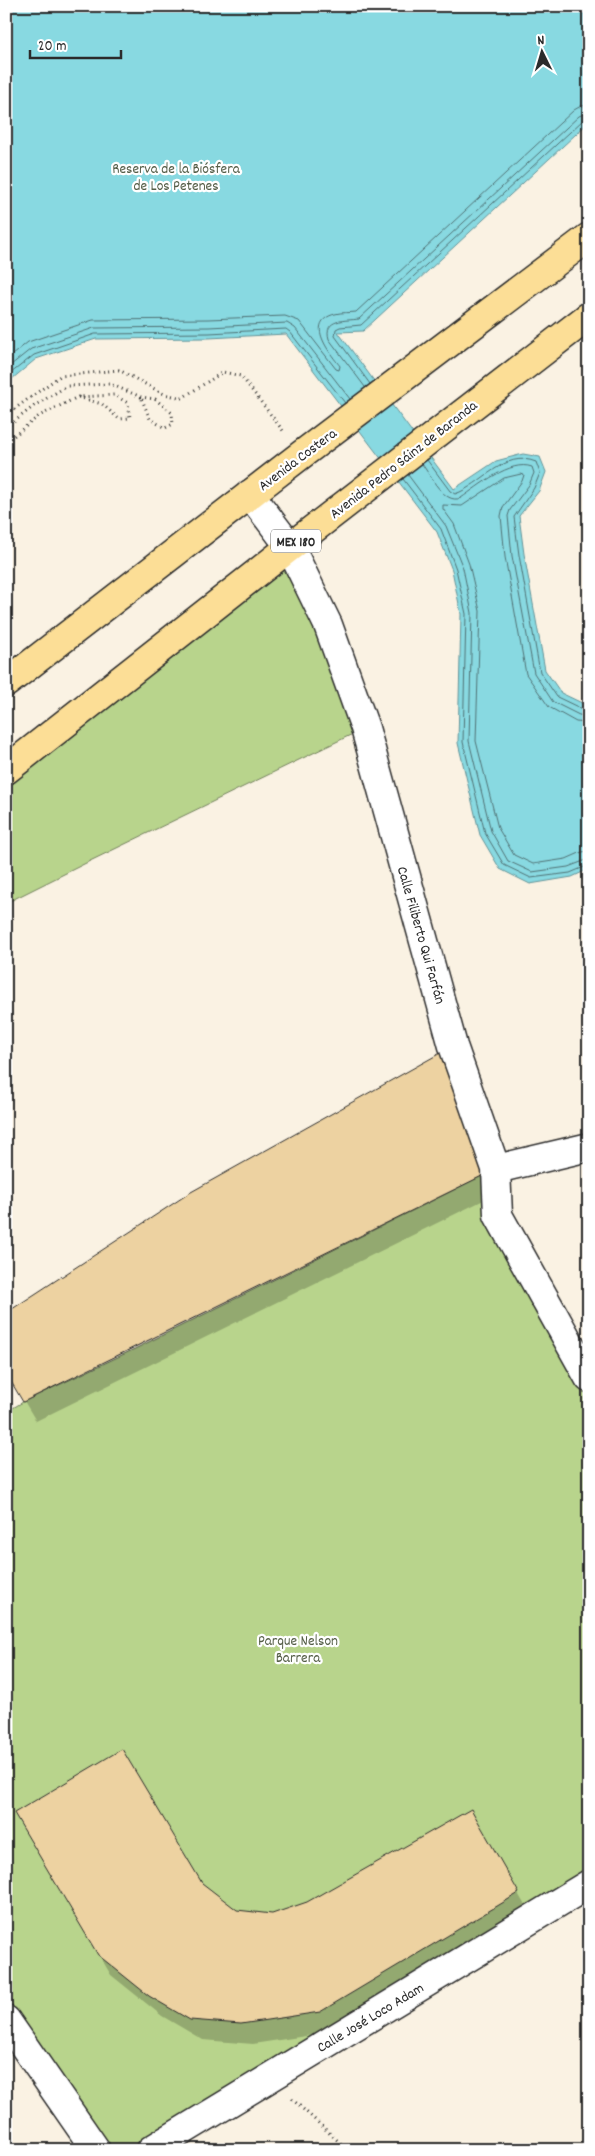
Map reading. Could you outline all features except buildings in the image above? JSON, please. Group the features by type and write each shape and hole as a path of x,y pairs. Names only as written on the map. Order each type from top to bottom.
{"main road":[{"name":"Avenida Costera","path":"6,683 250,494 589,237"},
{"name":"Avenida Pedro Sáinz de Baranda","path":"6,770 290,546 589,316"}],"street":[{"name":"Calle Filiberto Qui Farfán","path":"250,494 290,546 328,625 365,728 453,1046 496,1169 498,1215 589,1378"},
{"path":"496,1169 589,1147"},
{"name":"Calle José Loco Adam","path":"151,2150 589,1884"},
{"path":"6,2020 96,2150"}],"path":[{"path":"6,415 60,376 119,370 164,394 182,398 223,372 241,376 301,455"},
{"path":"6,428 34,406 67,386 110,384 141,397 155,398 172,413 173,424 165,428 150,419 141,397"},
{"path":"6,442 39,416 78,397 114,395 128,403 130,418 119,419 102,404 78,397"},
{"path":"269,2079 348,2150"}],"green space":[{"path":"290,547 365,728 6,903 6,769"},
{"name":"Parque Nelson Barrera","path":"496,1169 498,1215 589,1392 589,1884 151,2150 94,2150 6,2033 6,1412"}],"water":[{"name":"Reserva de la Biósfera de Los Petenes","path":"6,6 589,6 589,122 363,331 338,332 454,489 496,461 523,454 540,457 546,472 539,491 519,516 545,670 561,693 589,705 589,869 572,877 530,884 500,869 480,835 458,743 461,614 452,570 437,532 286,334 209,338 96,339 36,359 6,384"}]}
